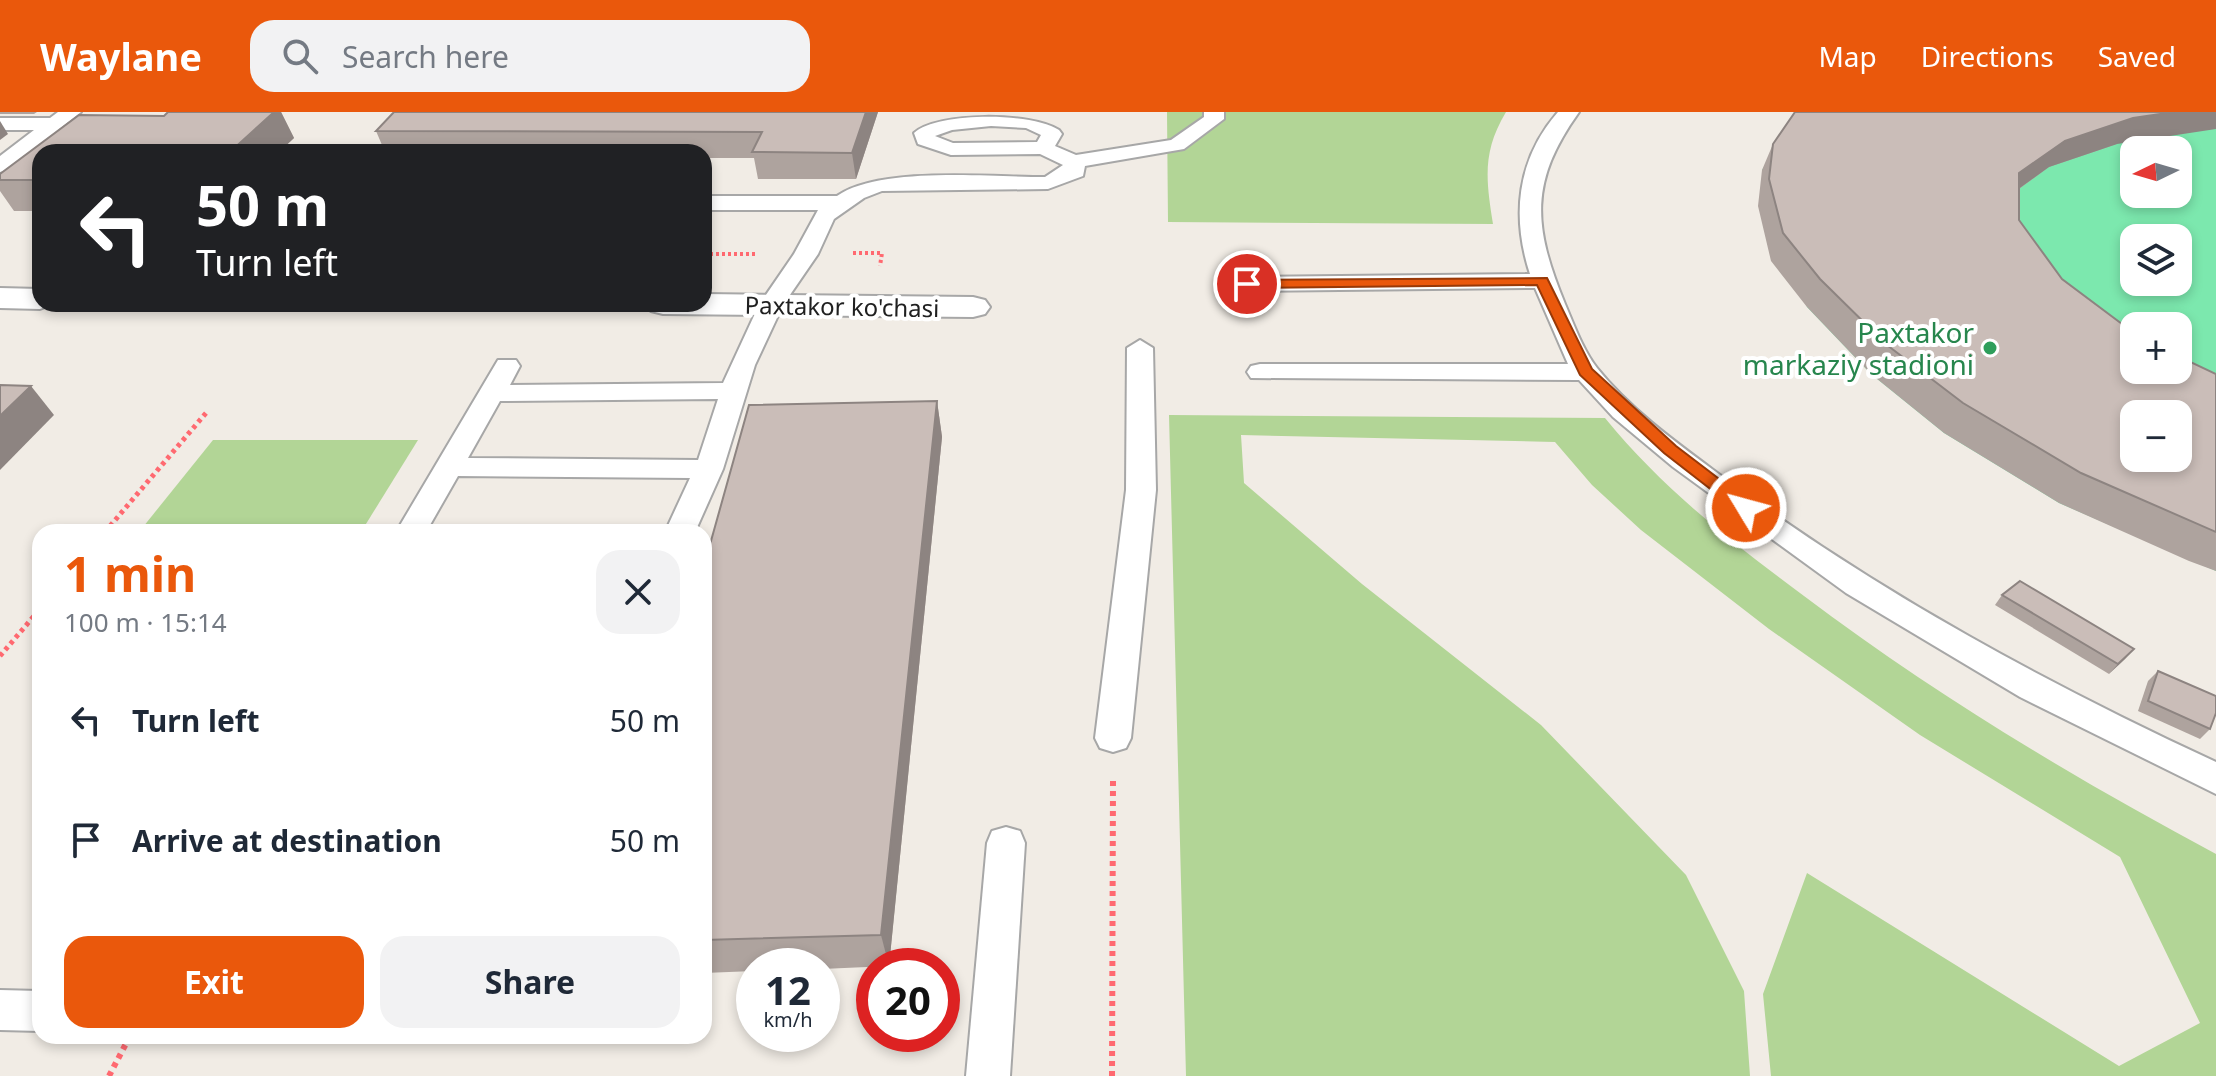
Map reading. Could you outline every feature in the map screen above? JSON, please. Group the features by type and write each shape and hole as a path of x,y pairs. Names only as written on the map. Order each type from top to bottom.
{"street":[{"path":"0,298 32,299"},
{"name":"Paxtakor ko'chasi","path":"712,304 973,307"}],"lane":[{"path":"1043,148 1052,134 1045,125 1028,121 956,121 936,126 923,137 940,148 1043,148 1073,162 1177,145 1214,119 1214,112"},
{"path":"1569,112 1540,154 1529,191 1530,234 1542,281 1585,372 1670,450 1856,586 1933,634 2034,690 2216,779"},
{"path":"0,124 63,118"},
{"path":"0,166 63,118"},
{"path":"684,524 709,469 733,391 771,305 806,254 825,215 838,203 880,185 1048,183 1075,171 1073,162"},
{"path":"712,203 838,203"},
{"path":"1247,284 1542,281"},
{"path":"1113,738 1141,490 1140,348"},
{"path":"415,524 507,366"},
{"path":"1260,372 1585,372"},
{"path":"490,393 733,391"},
{"path":"446,467 709,469"},
{"path":"988,1076 1006,843"},
{"path":"0,1010 32,1011"}],"path":[{"path":"112,524 206,413"},
{"path":"0,656 32,618"},
{"path":"1112,1076 1113,738"},
{"path":"109,1076 126,1044"}],"green space":[{"path":"1167,112 1506,112 1489,153 1493,224 1168,222"},
{"name":"Paxtakor markaziy stadioni","path":"2216,112 2216,571 2059,503 1944,433 1871,374 1807,307 1762,170 1786,136"},
{"path":"1169,415 1605,418 1650,468 1698,513 1853,632 2005,733 2216,854 2216,1076 1771,1076 1763,994 1807,873 2119,1066 2200,1023 2120,857 1920,735 1769,629 1641,530 1592,485 1555,442 1241,435 1244,483 1362,584 1541,725 1686,875 1744,991 1750,1076 1186,1076"},
{"path":"213,440 418,440 366,524 145,524"}],"building":[{"path":"168,112 274,112 239,144 40,144 79,115 164,116"},
{"path":"394,112 866,112 852,153 752,152 762,132 376,131"},
{"name":"Paxtakor markaziy stadioni","path":"1795,112 2174,112 2133,118 2065,141 2019,173 2019,220 2062,279 2120,322 2120,384 2192,384 2192,363 2216,374 2216,532 2081,473 1963,403 1887,345 1820,279 1783,233 1769,179 1773,144"},
{"path":"32,150 32,180 0,180 0,174"},
{"path":"0,385 31,386 0,416"},
{"path":"937,401 881,935 712,940 712,537 749,405"},
{"path":"2020,581 2134,649 2118,664 2002,595"},
{"path":"2158,671 2216,696 2216,713 2210,729 2148,701"}],"place":[{"name":"Paxtakor markaziy stadioni","path":"1990,348"}],"route":[{"path":"1247,284 1542,281 1585,372 1670,450 1746,508"}]}
